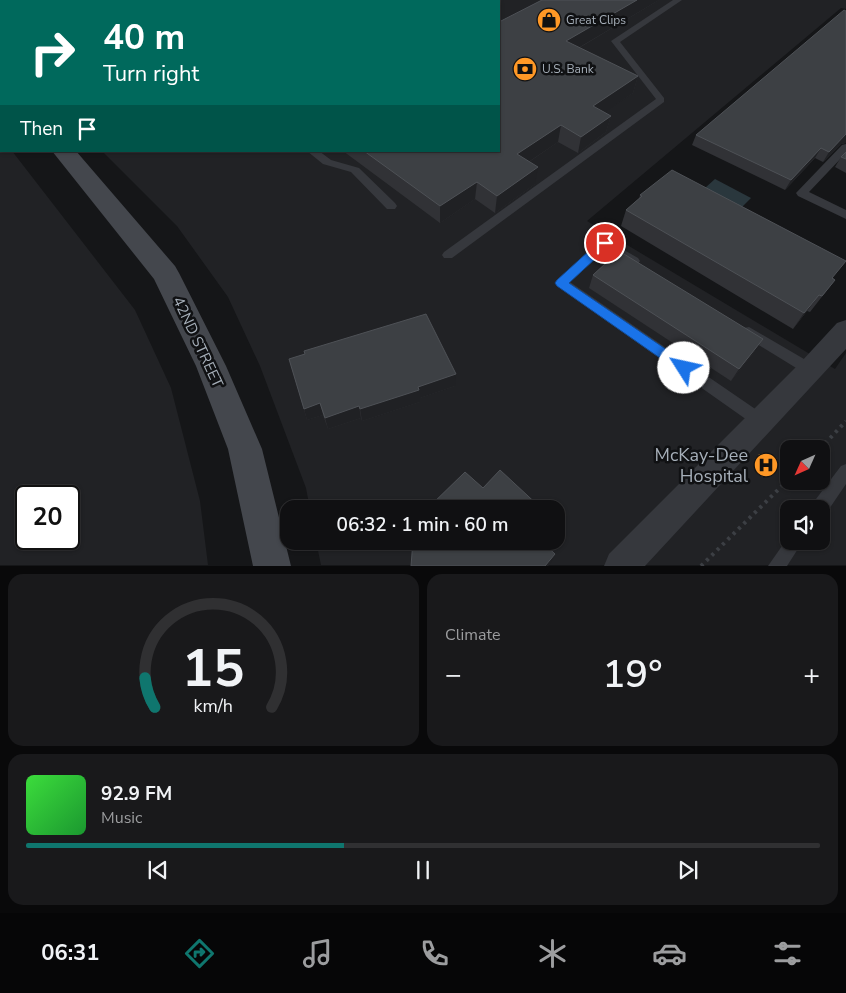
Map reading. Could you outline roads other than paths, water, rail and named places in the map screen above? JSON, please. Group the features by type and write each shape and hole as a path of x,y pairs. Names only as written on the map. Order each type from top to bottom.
{"main road":[{"name":"42ND STREET","path":"63,152 165,273 211,366 245,449 272,566"}],"street":[{"path":"621,566 812,370 846,331"}],"lane":[{"path":"448,255 661,100 615,41 678,0"},
{"path":"846,147 802,193 846,215"},
{"path":"313,152 327,162 355,170 391,206"},
{"path":"646,268 605,243 561,283 762,422"},
{"path":"737,324 812,370"},
{"path":"825,500 846,471"},
{"path":"776,566 788,550"}],"place":[{"name":"Great Clips","path":"549,20"},
{"name":"U.S. Bank","path":"525,69"},
{"name":"McKay-Dee Hospital","path":"766,465"}]}
